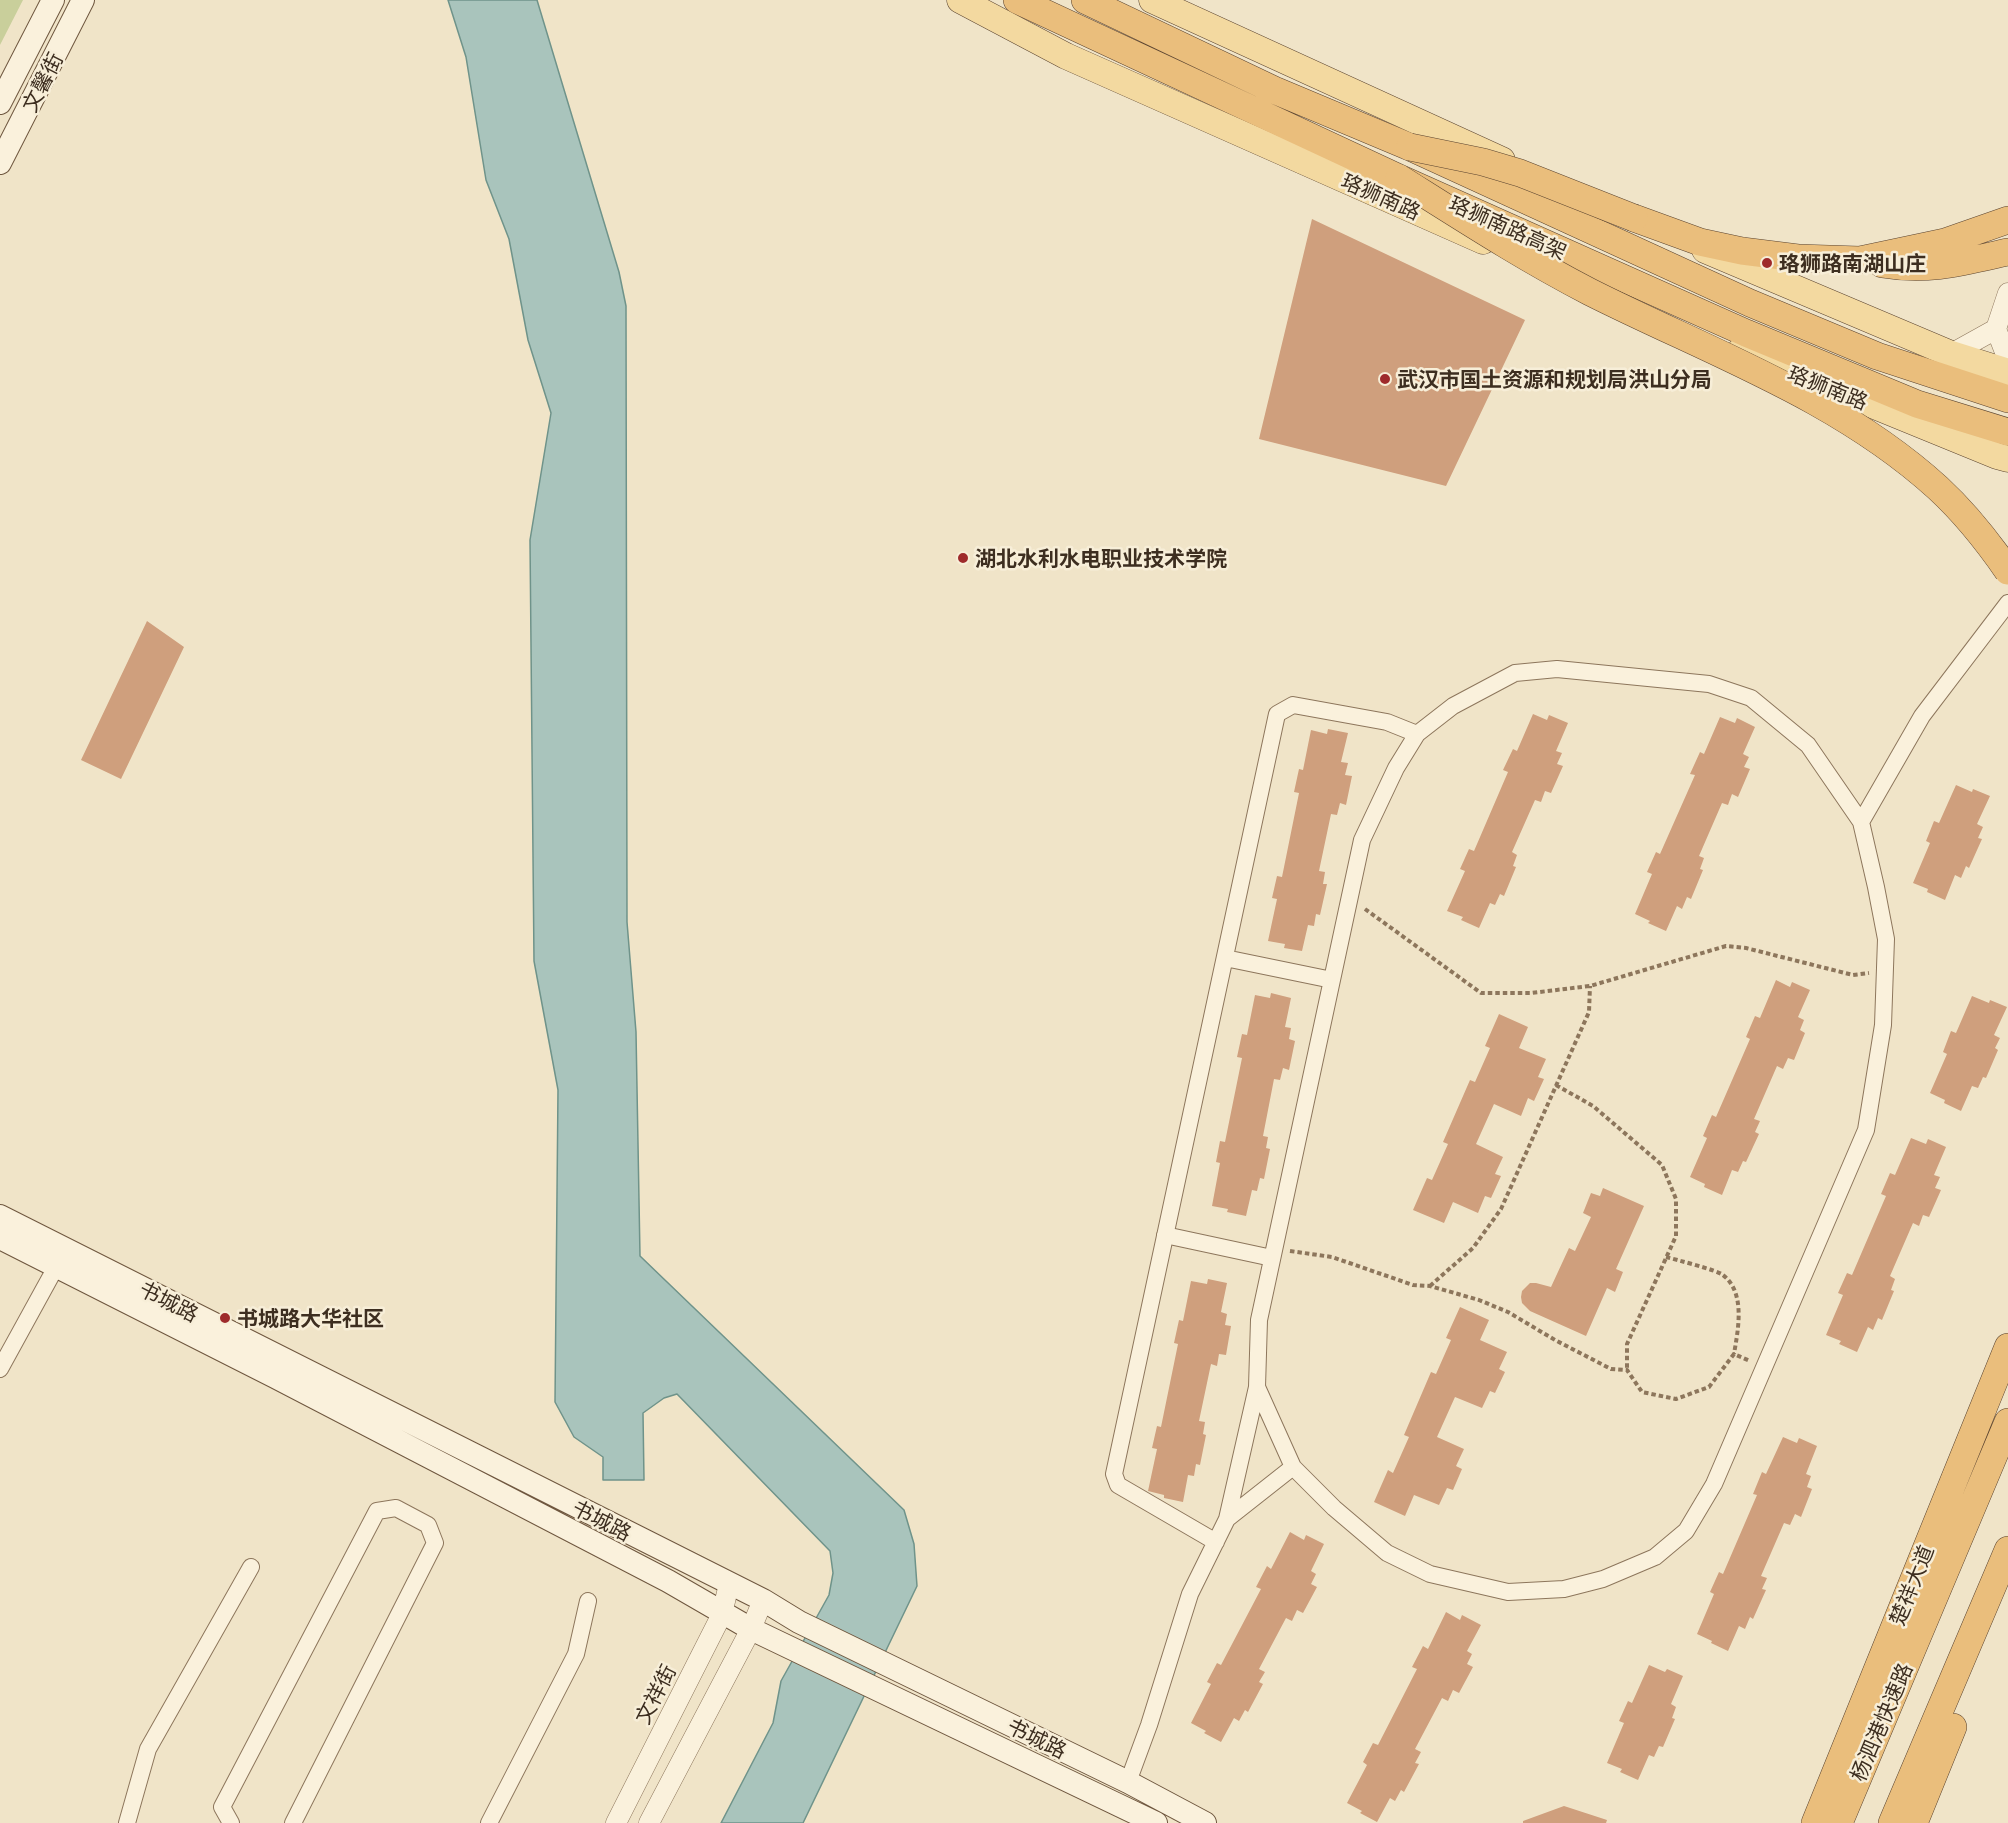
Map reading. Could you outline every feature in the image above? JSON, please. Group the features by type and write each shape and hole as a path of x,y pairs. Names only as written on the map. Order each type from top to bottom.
{"highway":[{"name":"珞狮南路高架","path":"1017,0 1399,178 1746,333 1917,404 2008,432"},
{"name":"珞狮南路高架","path":"1085,0 1274,90 1410,147 1750,303 1877,356 2008,399"},
{"path":"1410,147 1483,162 1520,173 1700,242 1742,251 1860,260 1902,267 1939,267 2008,252"},
{"path":"1399,178 1484,231 1588,291 1780,382 1890,448 1939,489 1999,554 2008,571"},
{"path":"1860,260 1945,242 2008,220"},
{"name":"楚祥大道","path":"1815,1823 2008,1347"},
{"path":"1967,1517 2008,1394"},
{"name":"杨泗港快速路","path":"1839,1823 2008,1422"},
{"path":"1892,1823 2008,1550"},
{"path":"1914,1823 2008,1594"}],"main road":[{"name":"文馨街","path":"0,103 53,0"},
{"name":"文馨街","path":"0,163 83,0"},
{"name":"珞狮南路","path":"960,0 1066,56 1606,296 2008,459"},
{"path":"1152,0 1654,228 1951,354 2008,372"},
{"name":"书城路","path":"0,1215 61,1258 275,1377 657,1576 722,1614 875,1690 1156,1823"},
{"name":"书城路","path":"0,1238 61,1258 763,1600 799,1622 1128,1782 1205,1823"}],"street":[{"path":"2008,293 1996,329 2008,360"},
{"path":"1951,354 1996,329"},
{"path":"1861,822 1922,716 2008,603"},
{"path":"1128,1782 1149,1725 1190,1594 1227,1519 1257,1387 1259,1320 1362,840 1396,768 1417,734 1453,706 1515,673 1557,669 1709,684 1751,698 1808,745 1861,822 1886,939 1883,1025 1866,1130 1714,1484 1686,1531 1654,1557 1604,1579 1564,1589 1508,1592 1430,1574 1387,1553 1334,1508 1293,1467 1257,1387"},
{"path":"1216,1542 1118,1485 1114,1474 1277,714 1293,705 1387,722 1417,734"},
{"path":"1225,958 1332,980"},
{"path":"1165,1234 1273,1254"},
{"path":"0,1369 61,1258"},
{"path":"1227,1519 1293,1467"},
{"path":"231,1823 222,1807 376,1510 396,1508 428,1525 435,1543 292,1823"},
{"path":"127,1823 148,1749 251,1567"},
{"name":"文祥街","path":"616,1823 722,1614 729,1584"},
{"path":"649,1823 751,1629 763,1600"},
{"path":"489,1823 576,1654 588,1601"}],"path":[{"path":"1350,898 1480,993 1531,993 1590,986 1726,946 1746,948 1853,975 1885,971"},
{"path":"1430,1286 1473,1248 1501,1209 1588,1012 1590,986"},
{"path":"1556,1085 1593,1106 1662,1165 1676,1199 1676,1236 1666,1257 1627,1344 1627,1370 1642,1392 1676,1399 1709,1387 1734,1354 1740,1321 1734,1289 1723,1275 1666,1257"},
{"path":"1273,1254 1332,1257 1413,1285 1430,1286 1479,1300 1508,1312 1611,1370 1627,1370"},
{"path":"1734,1354 1764,1368"}],"green space":[{"path":"0,0 23,0 0,45"}],"water":[{"path":"448,0 537,0 619,272 626,306 627,922 636,1032 640,1256 904,1510 914,1544 917,1586 803,1823 721,1823 773,1723 781,1681 829,1595 833,1573 830,1551 677,1394 664,1398 643,1413 644,1480 603,1480 603,1457 574,1437 555,1402 558,1090 534,961 530,540 551,413 528,340 509,239 486,180 466,57"}],"building":[{"name":"武汉市国土资源和规划局洪山分局","path":"1312,219 1525,320 1446,486 1259,439"},
{"path":"147,621 184,647 121,779 81,760"},
{"path":"1533,714 1547,720 1549,715 1568,723 1556,751 1562,753 1557,764 1563,766 1551,793 1545,791 1541,802 1535,800 1512,852 1517,855 1513,866 1516,867 1504,896 1500,894 1495,905 1490,903 1479,928 1461,920 1463,917 1447,911 1465,871 1460,869 1469,849 1474,851 1508,772 1503,770 1513,749 1517,751"},
{"path":"1720,717 1735,723 1737,718 1755,727 1743,754 1749,757 1744,767 1750,769 1738,797 1732,794 1728,805 1722,803 1699,856 1704,858 1700,869 1703,870 1691,899 1687,897 1682,909 1677,906 1666,931 1635,914 1652,874 1647,872 1656,852 1660,854 1695,775 1690,774 1700,752 1704,754"},
{"path":"1328,729 1348,733 1341,762 1348,763 1345,775 1352,776 1346,805 1340,803 1337,815 1331,814 1319,871 1325,872 1323,884 1327,884 1320,915 1316,914 1314,926 1308,925 1302,951 1284,948 1285,944 1268,941 1277,899 1272,898 1277,876 1282,877 1299,793 1294,792 1299,769 1303,770 1311,730 1327,734"},
{"path":"1956,785 1990,796 1977,824 1983,827 1978,838 1982,839 1969,868 1966,866 1961,878 1955,875 1945,900 1913,883 1930,843 1926,841 1934,821 1939,823"},
{"path":"1776,980 1790,987 1792,982 1810,990 1798,1017 1804,1020 1800,1030 1805,1033 1794,1060 1788,1058 1783,1069 1777,1066 1754,1119 1760,1121 1755,1132 1759,1134 1746,1162 1743,1161 1738,1172 1732,1170 1722,1195 1704,1187 1705,1184 1690,1177 1707,1138 1703,1136 1712,1115 1716,1117 1750,1039 1746,1037 1755,1016 1760,1018"},
{"path":"1271,993 1291,998 1285,1027 1291,1028 1289,1039 1295,1041 1289,1070 1283,1068 1280,1080 1274,1079 1263,1136 1268,1137 1266,1148 1270,1149 1264,1179 1260,1178 1257,1191 1252,1190 1246,1216 1212,1206 1220,1163 1216,1162 1220,1141 1225,1142 1242,1058 1237,1057 1242,1034 1247,1035 1255,995 1270,998"},
{"path":"1972,996 2007,1007 1994,1035 2000,1038 1995,1048 1998,1050 1986,1078 1983,1077 1978,1088 1972,1086 1961,1111 1930,1093 1947,1054 1943,1052 1951,1031 1956,1033"},
{"path":"1499,1014 1528,1027 1519,1048 1546,1059 1538,1077 1544,1079 1534,1101 1528,1098 1521,1116 1494,1104 1476,1144 1503,1157 1495,1174 1501,1176 1491,1198 1485,1196 1478,1213 1453,1202 1444,1223 1413,1210 1427,1178 1432,1180 1448,1144 1443,1142 1470,1080 1475,1082 1490,1048 1485,1046"},
{"path":"1911,1138 1926,1144 1928,1139 1946,1147 1934,1175 1940,1177 1935,1188 1941,1190 1929,1217 1923,1215 1919,1226 1913,1223 1890,1276 1895,1279 1891,1290 1894,1291 1882,1320 1878,1318 1873,1330 1868,1327 1857,1352 1839,1344 1841,1341 1826,1335 1843,1295 1838,1293 1847,1273 1852,1275 1886,1196 1881,1194 1890,1173 1895,1175"},
{"path":"1603,1188 1644,1206 1616,1269 1623,1272 1615,1292 1607,1288 1586,1336 1530,1311 1522,1303 1521,1297 1522,1291 1530,1283 1551,1287 1569,1248 1575,1251 1591,1217 1583,1213 1591,1193 1600,1196"},
{"path":"1208,1279 1227,1283 1221,1312 1227,1314 1225,1325 1231,1326 1226,1355 1219,1354 1217,1366 1211,1364 1199,1421 1205,1422 1203,1434 1206,1435 1200,1465 1196,1464 1194,1476 1188,1475 1183,1502 1164,1498 1164,1495 1148,1491 1157,1449 1152,1448 1157,1426 1161,1427 1178,1344 1174,1343 1179,1320 1183,1321 1191,1281 1207,1284"},
{"path":"1460,1307 1489,1320 1480,1340 1507,1352 1499,1369 1505,1372 1495,1393 1490,1391 1482,1408 1455,1397 1437,1437 1464,1449 1456,1466 1462,1469 1453,1490 1447,1488 1439,1505 1414,1495 1405,1516 1374,1502 1388,1470 1393,1473 1409,1437 1404,1435 1431,1372 1436,1374 1451,1340 1446,1338"},
{"path":"1783,1437 1797,1443 1799,1438 1817,1446 1806,1474 1811,1476 1807,1487 1812,1489 1801,1517 1795,1514 1790,1525 1784,1523 1761,1576 1767,1578 1762,1589 1766,1590 1753,1619 1750,1617 1745,1629 1739,1626 1728,1651 1697,1634 1714,1594 1710,1592 1719,1572 1723,1574 1757,1495 1753,1494 1762,1472 1766,1474"},
{"path":"1290,1532 1304,1540 1306,1535 1324,1544 1311,1571 1316,1574 1311,1584 1317,1587 1303,1613 1297,1610 1292,1621 1286,1618 1259,1669 1265,1672 1259,1682 1263,1684 1248,1712 1245,1710 1239,1721 1234,1718 1221,1742 1191,1723 1211,1684 1207,1682 1217,1663 1221,1665 1261,1589 1256,1587 1267,1566 1271,1569"},
{"path":"1446,1612 1460,1620 1462,1615 1481,1625 1467,1651 1472,1654 1467,1664 1473,1667 1459,1693 1453,1690 1448,1701 1442,1698 1415,1749 1421,1752 1415,1763 1419,1764 1404,1792 1401,1790 1395,1801 1390,1798 1377,1822 1347,1803 1367,1765 1363,1762 1373,1743 1378,1745 1417,1669 1412,1667 1423,1646 1428,1649"},
{"path":"1649,1665 1683,1676 1671,1704 1676,1707 1672,1718 1675,1719 1663,1747 1659,1746 1654,1757 1649,1755 1638,1780 1620,1772 1622,1769 1607,1763 1624,1723 1619,1721 1628,1701 1632,1703"},
{"path":"1564,1806 1607,1820 1606,1823 1523,1823 1523,1821"}],"place":[{"name":"珞狮路南湖山庄","path":"1767,263"},
{"name":"武汉市国土资源和规划局洪山分局","path":"1385,379"},
{"name":"湖北水利水电职业技术学院","path":"963,558"},
{"name":"书城路大华社区","path":"225,1318"}]}
